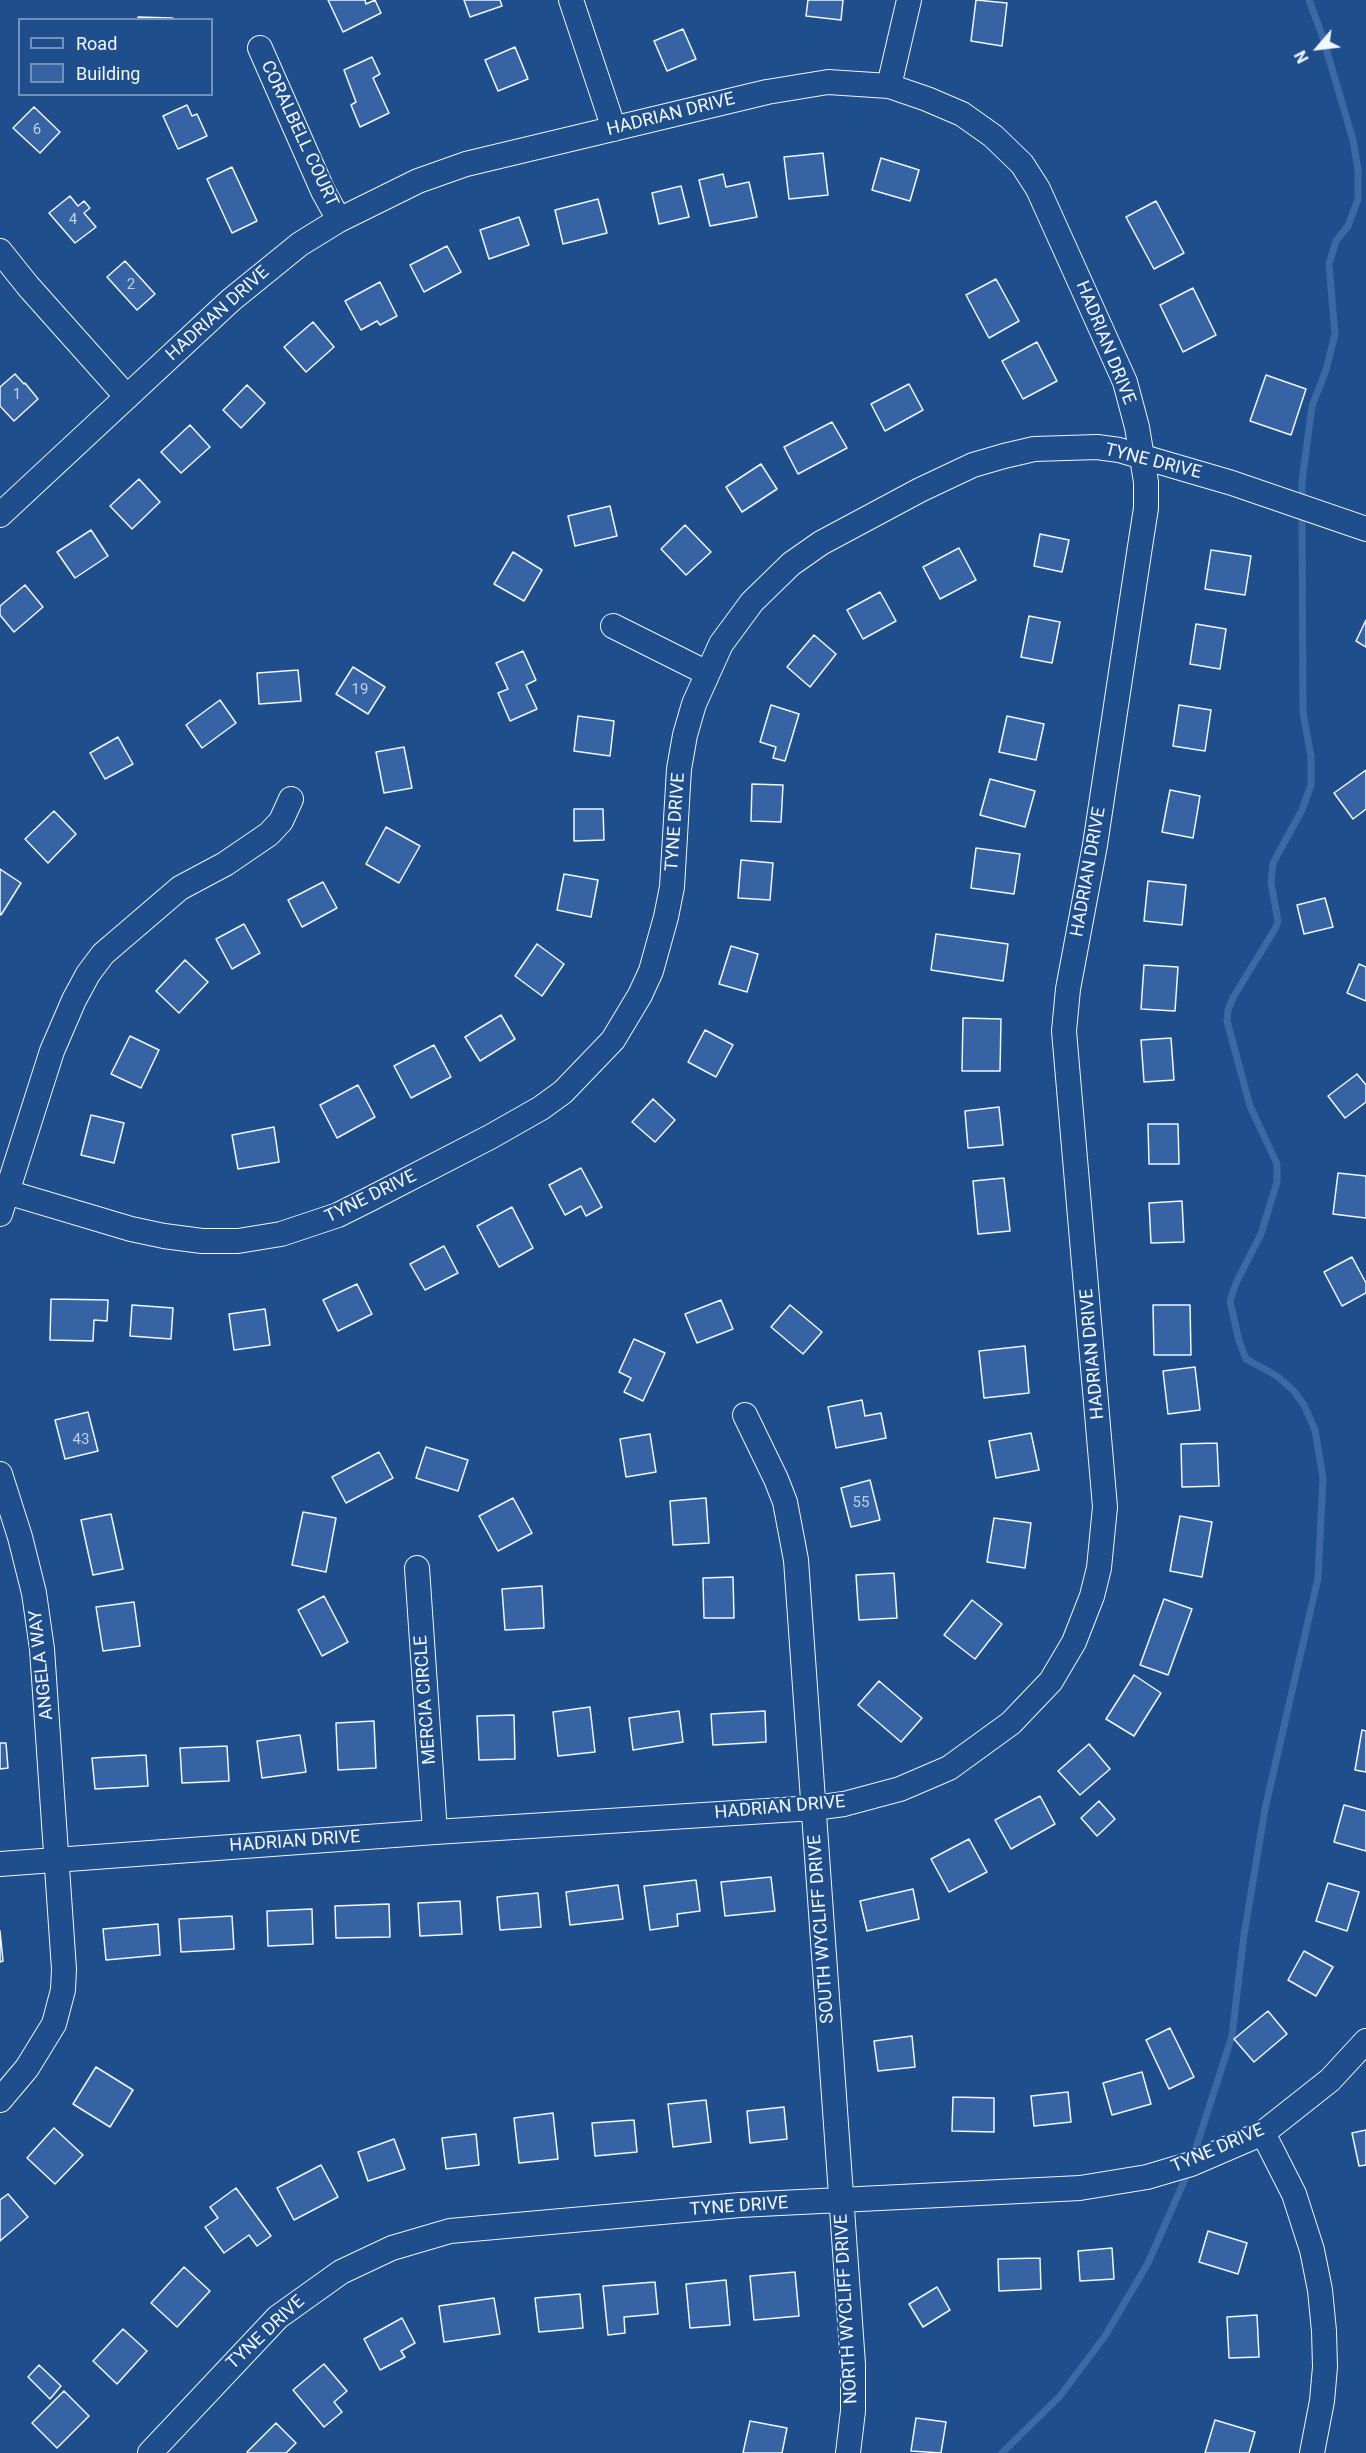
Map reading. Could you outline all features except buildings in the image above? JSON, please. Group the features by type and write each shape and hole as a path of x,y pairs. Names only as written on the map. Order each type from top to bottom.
{"street":[{"path":"572,0 614,129"},
{"path":"889,86 909,0"},
{"name":"CORALBELL COURT","path":"260,48 323,191 339,220"},
{"name":"HADRIAN DRIVE","path":"0,514 231,300 300,244 339,220 418,181 466,164 767,92 828,82 889,86 907,90 962,114 993,136 1022,165 1042,199 1125,382 1143,457 1146,482 1146,508 1095,845 1068,989 1064,1031 1105,1507 1099,1568 1092,1596 1074,1642 1051,1681 1011,1723 970,1755 931,1777 870,1798 813,1808 435,1832 0,1864"},
{"path":"0,251 28,286 127,397"},
{"name":"TYNE DRIVE","path":"2,1198 131,1229 202,1241 237,1241 280,1234 338,1215 368,1200 490,1137 541,1108 563,1092 613,1040 640,995 651,970 672,887 679,769 685,735 693,704 721,644 737,620 768,584 791,564 821,543 920,490 973,465 1034,449 1096,447 1119,450 1232,483 1366,529"},
{"path":"613,626 707,673"},
{"path":"2,1198 52,1051 88,974 103,954 180,888 225,864 269,834 281,821 291,799"},
{"name":"SOUTH WYCLIFF DRIVE","path":"745,1415 776,1479 791,1529 796,1560 841,2201"},
{"name":"ANGELA WAY","path":"0,1474 20,1537 34,1593 40,1638 46,1685 64,1969 63,1990 54,2024 27,2068 0,2100"},
{"name":"MERCIA CIRCLE","path":"417,1568 435,1832"},
{"name":"TYNE DRIVE","path":"150,2453 278,2316 341,2272 392,2248 450,2231 740,2205 1080,2188 1147,2177 1191,2164 1263,2133 1330,2080 1366,2041"},
{"path":"1263,2133 1294,2194 1312,2250 1320,2290 1325,2367 1322,2401 1312,2453"},
{"name":"NORTH WYCLIFF DRIVE","path":"841,2201 853,2364 853,2411 848,2453"}],"waterway":[{"path":"1302,502 1302,482 1312,406 1326,370 1335,334 1329,264 1336,241 1348,226 1358,199 1358,170 1353,140 1322,35 1309,0"},
{"path":"1193,2157 1232,2036 1244,1935 1265,1809 1318,1578 1323,1478 1315,1430 1304,1405 1294,1391 1277,1376 1246,1359 1239,1341 1230,1301 1236,1283 1261,1234 1277,1182 1277,1164 1250,1106 1227,1021 1228,1010 1234,996 1278,921 1271,883 1273,863 1302,810 1311,785 1311,757 1303,712 1302,513"},
{"path":"1002,2453 1060,2396 1105,2336 1148,2263 1189,2170"}]}
